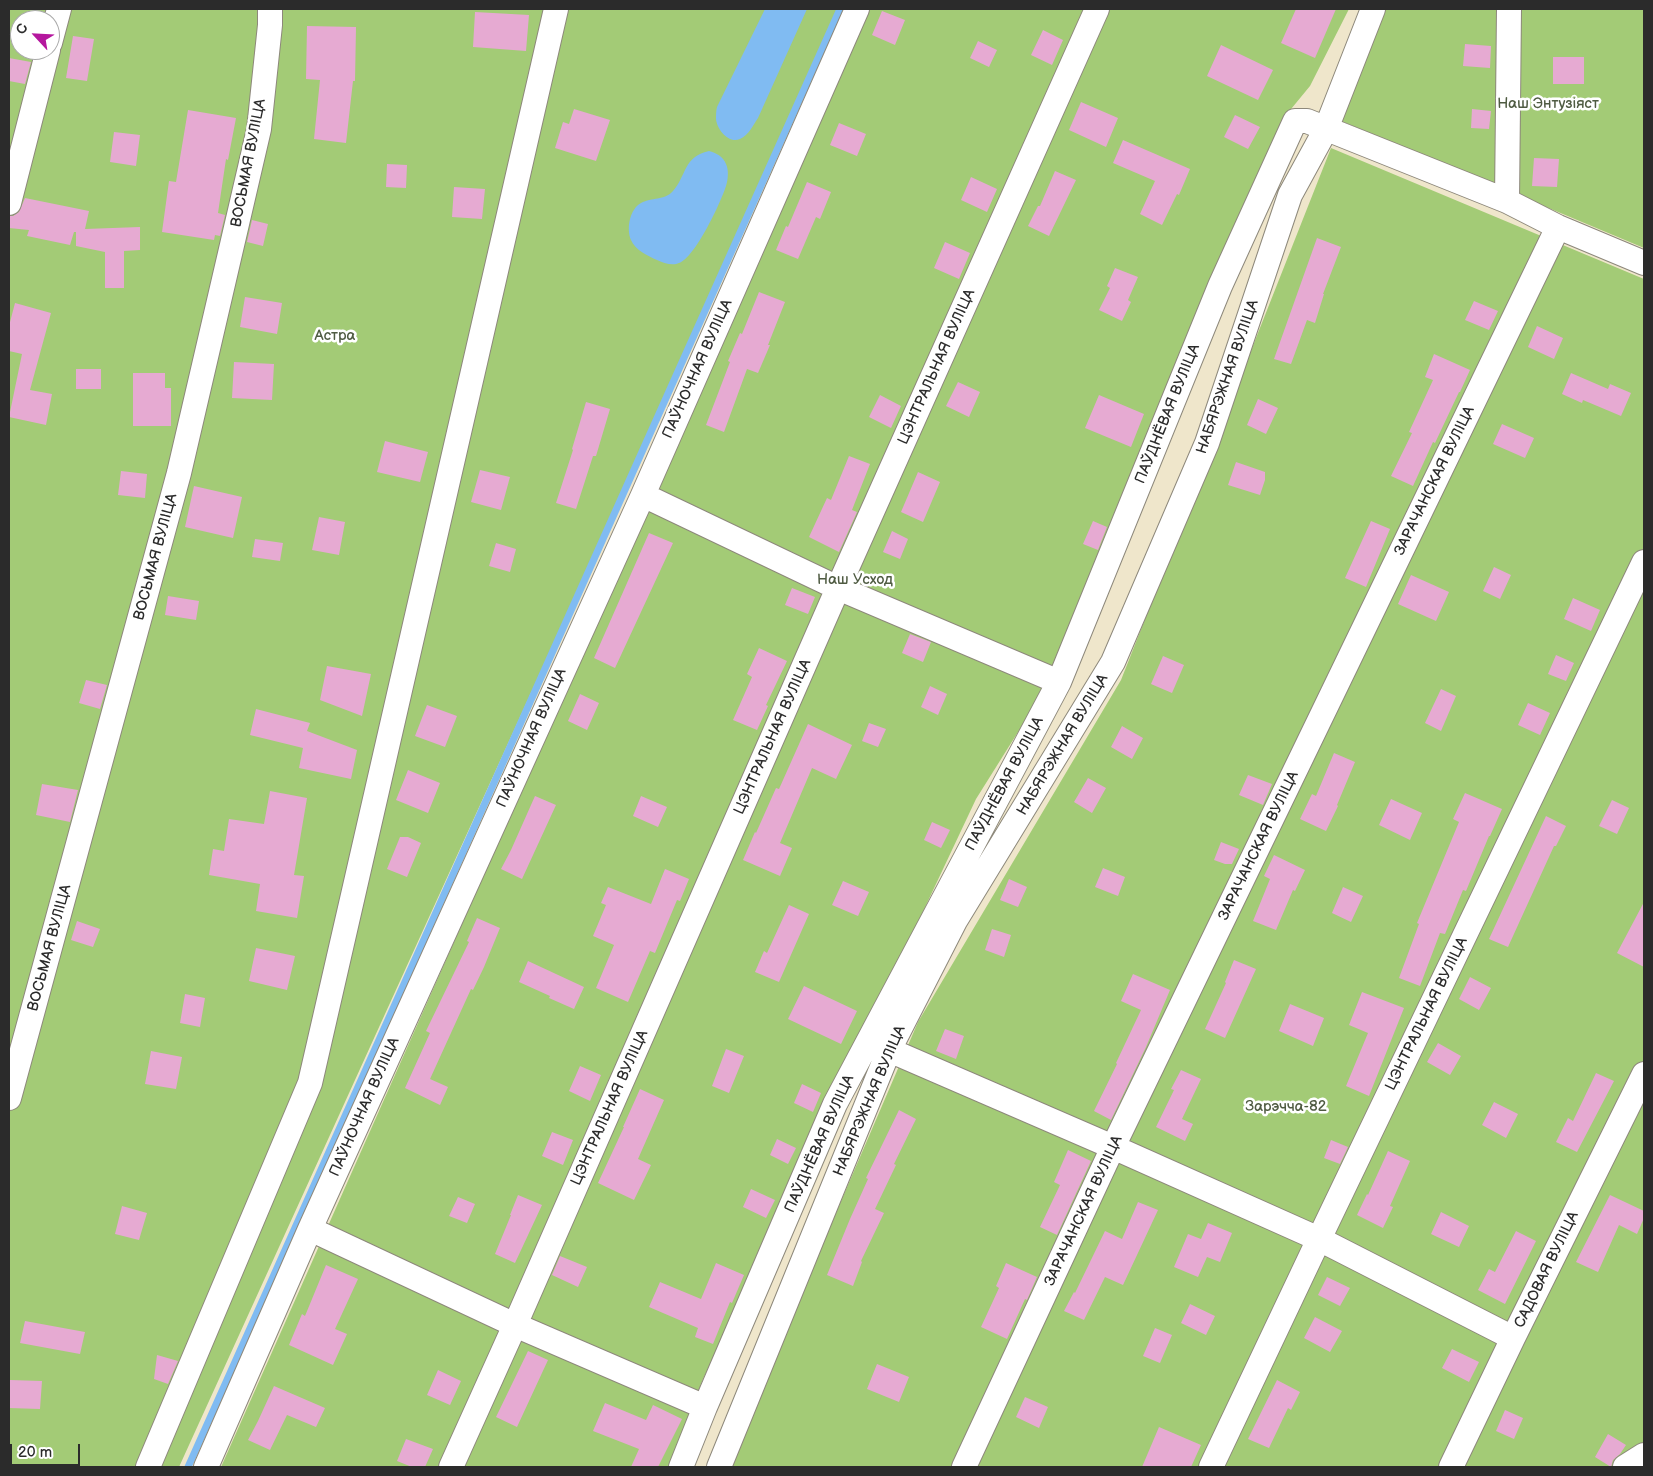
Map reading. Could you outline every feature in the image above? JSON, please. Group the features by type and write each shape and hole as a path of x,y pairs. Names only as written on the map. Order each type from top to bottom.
{"lane":[{"name":"ВОСЬМАЯ ВУЛІЦА","path":"9,1098 179,473 259,129 270,9"},
{"path":"148,1467 310,1083 556,9"},
{"name":"ПАЎНОЧНАЯ ВУЛІЦА","path":"206,1467 310,1229 643,495 857,9"},
{"name":"ЦЭНТРАЛЬНАЯ ВУЛІЦА","path":"451,1467 838,588 1097,9"},
{"name":"НАБЯРЭЖНАЯ ВУЛІЦА","path":"719,1467 889,1050 955,921 1113,662 1207,443 1290,195 1326,130 1373,9"},
{"path":"1507,201 1509,9"},
{"path":"9,203 45,60"},
{"name":"ПАЎДНЁВАЯ ВУЛІЦА","path":"681,1467 835,1104 1059,682 1220,286 1295,121 1307,121 1326,130"},
{"path":"1326,130 1507,201 1558,227 1644,263"},
{"name":"ЗАРАЧАНСКАЯ ВУЛІЦА","path":"964,1467 1113,1147 1558,227"},
{"path":"643,495 838,588 1059,682"},
{"name":"ЦЭНТРАЛЬНАЯ ВУЛІЦА","path":"1211,1467 1644,562"},
{"path":"889,1050 1319,1239 1513,1338"},
{"name":"САДОВАЯ ВУЛІЦА","path":"1451,1467 1644,1074"},
{"path":"310,1229 515,1325 705,1407"},
{"path":"1625,1467 1644,1454"}],"green space":[{"name":"Астра","path":"9,9 842,9 179,1467 9,1467"},
{"name":"Наш Усход","path":"868,9 1349,9 1310,86 1282,120 1050,681 976,799 703,1379 668,1467 221,1467"},
{"name":"Наш Энтузіяст","path":"1384,9 1644,9 1644,248 1341,121"},
{"name":"Зарэчча-82","path":"1331,148 1644,279 1644,1467 730,1467 756,1399 918,1022 1121,680"}],"water":[{"path":"765,9 807,9 758,118 746,135 740,139 732,140 724,135 717,123 717,107"},
{"path":"709,151 719,155 725,161 728,169 728,178 719,204 707,229 692,251 677,264 662,262 650,257 635,247 631,240 629,225 634,210 645,201 662,198 673,191 690,162"}],"building":[{"path":"1296,9 1336,9 1315,58 1281,43"},
{"path":"882,11 905,20 895,45 872,35"},
{"path":"475,12 529,15 526,51 473,47"},
{"path":"307,26 356,27 355,81 353,81 346,143 314,139 320,80 306,79"},
{"path":"1043,30 1063,40 1052,65 1031,55"},
{"path":"73,36 94,39 87,81 66,78"},
{"path":"978,41 997,50 989,67 970,58"},
{"path":"1465,44 1491,46 1490,68 1463,66"},
{"path":"1221,45 1273,70 1258,100 1207,76"},
{"path":"1553,57 1584,57 1584,84 1553,84"},
{"path":"9,58 10,60 31,62 25,84 9,81"},
{"path":"1081,102 1118,118 1106,147 1069,130"},
{"path":"574,109 610,120 596,161 555,148 563,122 569,124"},
{"path":"1472,109 1491,111 1489,129 1471,128"},
{"path":"188,110 236,118 228,160 226,159 218,213 225,215 220,236 215,235 214,240 162,232 169,181 176,182"},
{"path":"1235,115 1260,127 1248,149 1224,137"},
{"path":"839,123 866,134 857,156 830,145"},
{"path":"114,132 140,135 136,166 110,162"},
{"path":"1123,140 1190,169 1179,195 1177,194 1162,225 1140,214 1155,181 1113,163"},
{"path":"1534,158 1559,159 1557,187 1532,186"},
{"path":"387,164 407,165 406,188 386,187"},
{"path":"1055,171 1076,180 1049,236 1028,226 1038,206 1040,206"},
{"path":"971,177 997,189 987,212 961,200"},
{"path":"807,182 831,192 820,219 816,217 798,259 776,250"},
{"path":"454,187 485,189 482,219 452,217"},
{"path":"25,198 89,211 85,229 140,227 140,250 124,251 124,288 105,288 105,252 76,246 76,232 74,232 70,245 27,236 29,230 9,228 9,216 19,212"},
{"path":"252,220 268,224 263,246 247,242"},
{"path":"1317,238 1341,247 1323,294 1315,323 1307,320 1291,364 1274,359"},
{"path":"945,242 970,253 959,279 934,268"},
{"path":"1115,268 1138,277 1128,300 1131,302 1122,321 1099,310 1110,288 1107,286"},
{"path":"759,292 785,302 758,373 747,369 724,432 706,425 730,362 728,361 740,333 742,334"},
{"path":"245,297 282,303 277,334 240,327"},
{"path":"1474,301 1498,311 1489,330 1465,320"},
{"path":"15,303 51,313 30,390 52,394 46,425 9,417 22,354 9,351 9,326"},
{"path":"1537,326 1563,338 1554,359 1528,347"},
{"path":"1434,354 1470,370 1413,486 1391,476 1412,433 1409,432 1433,380 1425,377"},
{"path":"234,362 274,364 272,400 232,398"},
{"path":"76,369 101,369 101,389 76,389"},
{"path":"133,373 165,373 165,388 171,388 171,426 133,426"},
{"path":"1571,373 1608,389 1610,384 1631,393 1621,416 1583,400 1582,403 1562,394"},
{"path":"958,382 980,392 969,417 946,406"},
{"path":"880,395 901,406 891,428 869,417"},
{"path":"1099,395 1144,414 1131,447 1085,428"},
{"path":"1258,399 1278,408 1266,434 1247,425"},
{"path":"586,402 610,409 596,456 593,456 576,509 556,503"},
{"path":"1502,424 1534,438 1525,458 1493,444"},
{"path":"385,441 428,452 420,482 377,472"},
{"path":"849,456 870,464 852,510 857,512 839,552 809,537 827,498 831,500"},
{"path":"1236,462 1265,472 1265,480 1260,495 1228,485"},
{"path":"480,470 510,477 501,510 471,502"},
{"path":"121,471 147,474 145,498 118,495"},
{"path":"918,472 940,482 923,522 901,512"},
{"path":"194,486 242,497 233,538 185,527"},
{"path":"319,517 345,522 339,555 312,550"},
{"path":"1093,521 1107,527 1098,550 1083,544"},
{"path":"1371,521 1390,529 1366,587 1345,578"},
{"path":"892,531 908,539 900,559 883,552"},
{"path":"649,533 673,543 615,668 594,658"},
{"path":"255,539 283,543 280,561 252,557"},
{"path":"496,543 516,549 510,572 489,566"},
{"path":"1494,567 1511,575 1500,599 1483,591"},
{"path":"1411,575 1449,592 1436,621 1398,604"},
{"path":"792,588 815,597 808,614 785,605"},
{"path":"168,596 199,601 196,620 165,615"},
{"path":"1573,598 1600,610 1591,631 1564,619"},
{"path":"910,634 931,642 923,662 902,653"},
{"path":"759,648 787,661 766,705 768,706 757,730 733,720 752,677 747,674"},
{"path":"1556,655 1574,663 1566,681 1548,674"},
{"path":"1163,656 1184,665 1172,693 1151,684"},
{"path":"327,666 371,674 362,716 320,700"},
{"path":"86,680 107,685 100,709 79,703"},
{"path":"930,686 947,694 938,715 921,707"},
{"path":"1441,689 1456,696 1441,731 1425,723"},
{"path":"580,694 599,703 587,730 568,721"},
{"path":"1528,703 1550,713 1540,735 1518,725"},
{"path":"427,705 457,716 445,747 415,736"},
{"path":"256,709 310,723 307,731 357,750 351,779 299,768 303,748 250,735"},
{"path":"869,723 886,729 878,747 862,741"},
{"path":"808,724 852,745 836,779 812,768 780,843 792,848 780,876 743,860 776,788 779,789"},
{"path":"1122,726 1143,738 1132,759 1111,747"},
{"path":"1334,753 1355,762 1326,831 1300,819 1312,794 1316,796"},
{"path":"408,770 440,783 428,813 396,800"},
{"path":"1248,775 1272,784 1263,805 1239,795"},
{"path":"1088,778 1106,788 1092,813 1074,802"},
{"path":"42,784 78,790 70,822 36,815"},
{"path":"270,791 307,798 294,875 304,876 297,918 256,911 260,884 209,875 213,849 224,851 229,819 264,824"},
{"path":"1465,793 1502,809 1466,891 1463,890 1445,934 1440,933 1420,986 1399,978 1419,924 1417,923 1459,822 1453,819"},
{"path":"535,796 556,805 522,879 501,869"},
{"path":"641,796 667,807 658,827 633,816"},
{"path":"1391,799 1422,813 1410,840 1379,825"},
{"path":"1612,800 1629,808 1617,834 1599,826"},
{"path":"1546,816 1566,826 1556,846 1554,846 1508,947 1489,939"},
{"path":"932,822 950,830 941,848 924,840"},
{"path":"400,837 408,837 421,843 407,877 387,869"},
{"path":"1221,842 1239,849 1232,864 1225,864 1214,860"},
{"path":"1274,855 1305,870 1295,891 1293,890 1276,930 1253,921 1270,879 1264,876"},
{"path":"1103,868 1125,877 1118,896 1095,887"},
{"path":"665,869 689,879 680,901 677,900 655,953 650,951 628,1002 596,988 614,945 593,936 606,905 601,903 608,887 651,904"},
{"path":"1009,879 1027,887 1018,907 1000,900"},
{"path":"843,881 869,892 858,916 832,905"},
{"path":"1343,887 1363,896 1351,922 1332,913"},
{"path":"1644,902 1644,967 1617,953"},
{"path":"789,905 809,914 779,982 755,972 764,951 767,953"},
{"path":"477,918 500,928 484,967 473,990 471,989 430,1079 448,1087 440,1105 405,1088 430,1033 426,1031 469,942 467,941"},
{"path":"77,921 100,929 93,947 71,940"},
{"path":"992,929 1011,935 1004,957 985,950"},
{"path":"256,948 295,956 287,990 249,981"},
{"path":"1234,960 1256,969 1225,1038 1205,1029 1226,983"},
{"path":"528,961 584,987 574,1009 519,982"},
{"path":"1133,974 1170,990 1146,1047 1111,1120 1094,1111 1141,1010 1121,1001"},
{"path":"1470,977 1491,988 1479,1010 1459,999"},
{"path":"804,986 857,1011 841,1044 788,1019"},
{"path":"1362,992 1404,1008 1369,1096 1346,1086 1368,1033 1349,1025"},
{"path":"185,994 205,998 200,1027 180,1023"},
{"path":"1290,1004 1324,1018 1313,1046 1279,1031"},
{"path":"945,1029 964,1036 956,1059 936,1051"},
{"path":"1438,1043 1461,1056 1450,1075 1427,1062"},
{"path":"726,1049 744,1056 729,1093 712,1086"},
{"path":"151,1051 182,1057 176,1089 145,1084"},
{"path":"580,1066 601,1075 590,1101 569,1091"},
{"path":"1181,1070 1201,1079 1182,1119 1193,1124 1185,1141 1156,1127 1174,1090 1171,1089"},
{"path":"1596,1073 1614,1081 1577,1152 1556,1142 1568,1118 1573,1121"},
{"path":"802,1084 821,1093 813,1112 794,1103"},
{"path":"640,1089 664,1100 638,1159 651,1165 634,1200 598,1183"},
{"path":"1494,1102 1518,1114 1506,1138 1482,1125"},
{"path":"899,1110 916,1119 875,1209 884,1213 861,1261 853,1286 827,1275 868,1179 866,1178"},
{"path":"552,1132 573,1140 563,1165 542,1156"},
{"path":"777,1139 796,1148 788,1164 770,1155"},
{"path":"1331,1140 1348,1147 1340,1164 1324,1158"},
{"path":"1068,1150 1091,1161 1057,1235 1040,1227 1060,1185 1054,1182"},
{"path":"1388,1151 1410,1161 1390,1206 1393,1207 1383,1228 1357,1215"},
{"path":"751,1189 775,1200 766,1218 743,1207"},
{"path":"518,1195 542,1205 515,1263 495,1254"},
{"path":"1610,1195 1644,1211 1644,1218 1637,1234 1619,1225 1598,1272 1576,1262"},
{"path":"458,1197 475,1204 467,1223 449,1216"},
{"path":"1138,1202 1158,1210 1123,1285 1105,1277 1084,1320 1064,1311 1075,1293 1105,1231 1122,1239"},
{"path":"122,1206 147,1213 139,1240 115,1234"},
{"path":"1441,1212 1469,1226 1459,1247 1431,1234"},
{"path":"1208,1223 1232,1233 1220,1262 1207,1257 1198,1277 1174,1267 1188,1234 1201,1239"},
{"path":"1516,1231 1536,1241 1505,1304 1478,1290 1489,1269 1495,1272"},
{"path":"560,1256 587,1267 578,1287 552,1275"},
{"path":"716,1263 744,1275 732,1303 730,1302 713,1344 695,1337 698,1328 649,1307 660,1282 701,1299"},
{"path":"1006,1263 1037,1277 1007,1339 981,1327 999,1288 996,1286"},
{"path":"326,1265 358,1279 335,1329 347,1334 333,1365 289,1345 302,1314 305,1316"},
{"path":"1327,1277 1350,1288 1340,1306 1318,1295"},
{"path":"1190,1304 1215,1316 1206,1335 1181,1323"},
{"path":"1315,1317 1342,1331 1330,1352 1304,1338"},
{"path":"25,1321 85,1332 80,1354 20,1343"},
{"path":"1155,1328 1172,1335 1160,1363 1143,1356"},
{"path":"1452,1349 1479,1362 1469,1382 1442,1368"},
{"path":"528,1351 548,1360 517,1427 496,1417"},
{"path":"157,1355 178,1361 168,1384 154,1379"},
{"path":"877,1364 909,1377 899,1402 867,1389"},
{"path":"438,1370 461,1381 450,1405 427,1395"},
{"path":"10,1380 42,1381 40,1409 9,1408"},
{"path":"1277,1380 1300,1392 1291,1410 1288,1408 1269,1448 1248,1439"},
{"path":"274,1386 325,1408 316,1427 287,1415 270,1450 248,1440"},
{"path":"1025,1397 1048,1407 1039,1428 1016,1417"},
{"path":"605,1403 646,1420 653,1405 682,1419 658,1467 631,1467 639,1449 593,1431"},
{"path":"1505,1410 1523,1418 1514,1439 1496,1431"},
{"path":"1159,1427 1201,1445 1191,1467 1142,1467"},
{"path":"1608,1434 1626,1445 1613,1460 1611,1467 1595,1457"},
{"path":"406,1439 433,1449 425,1467 412,1467 397,1461"}],"waterway":[{"path":"188,1467 840,9"}]}
